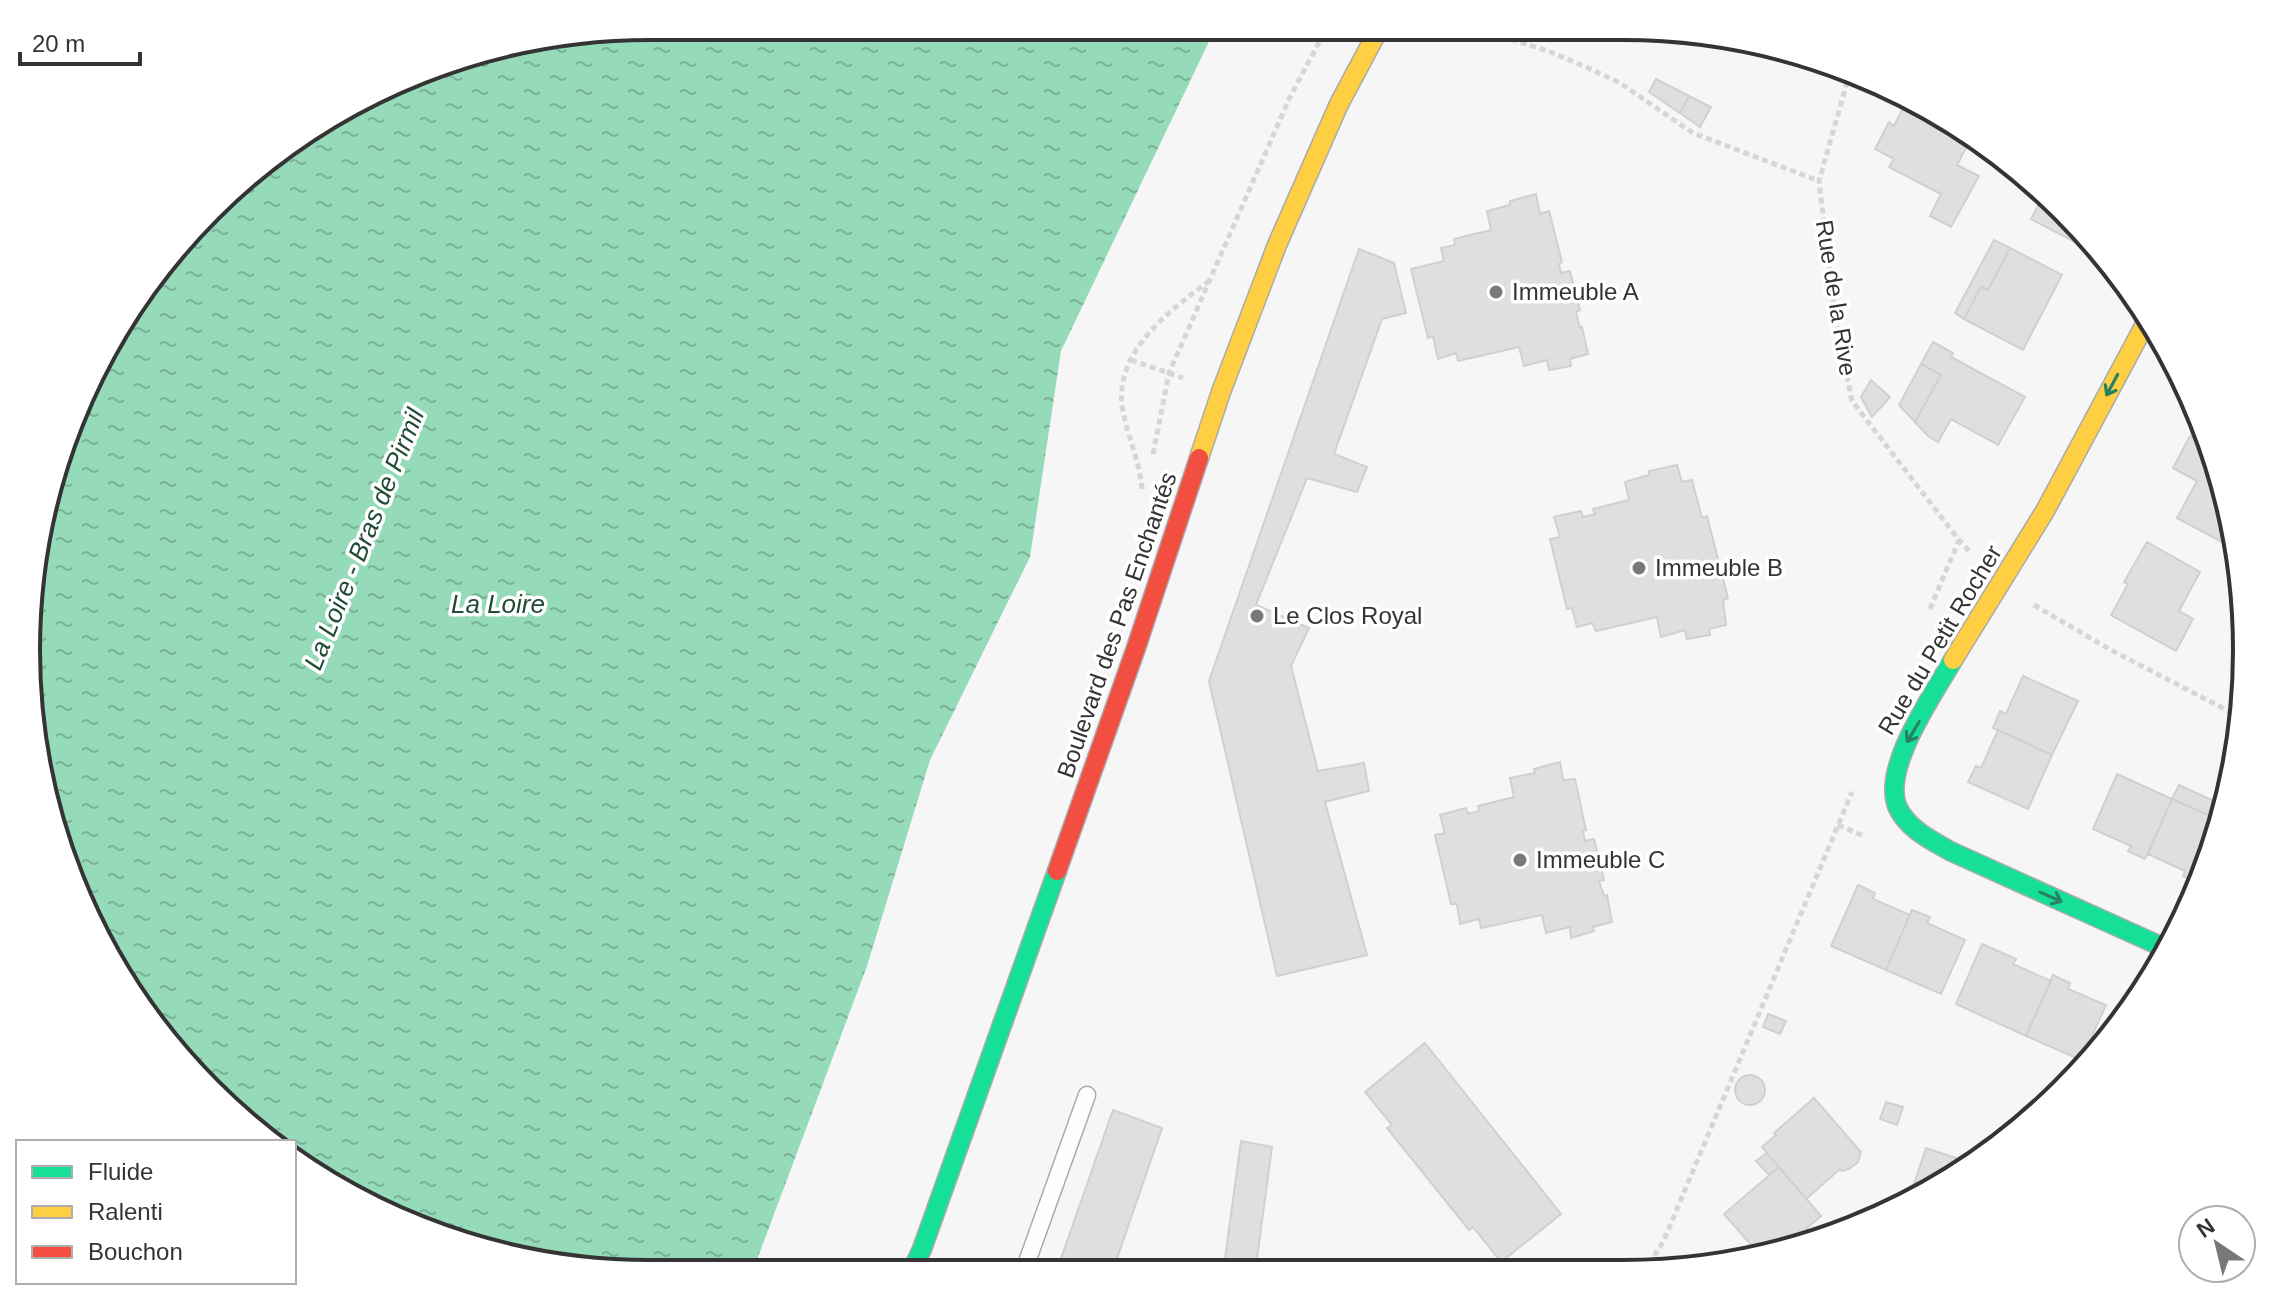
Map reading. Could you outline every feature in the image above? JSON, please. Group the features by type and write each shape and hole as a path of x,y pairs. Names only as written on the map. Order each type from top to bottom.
{"main road":[{"name":"Boulevard des Pas Enchantés","path":"918,1260 1131,663 1221,392 1277,245 1339,104 1373,40"},
{"name":"Rue du Petit Rocher","path":"2142,330 2045,511 1958,650 1900,755 1894,783 1897,806 1907,821 1924,836 1950,851 2157,944"}],"lane":[{"path":"1028,1260 1087,1095"}],"path":[{"name":"Boulevard des Pas Enchantés","path":"1152,455 1169,373 1290,97 1320,40"},
{"path":"1514,40 1548,51 1620,83 1693,133 1819,181"},
{"name":"Rue de la Rive","path":"1847,83 1819,181 1836,323 1852,401 1959,540 1929,612"},
{"path":"1169,373 1131,360 1158,323 1210,280"},
{"name":"Boulevard des Pas Enchantés","path":"1131,360 1121,392 1130,443 1141,469 1144,493 1147,481"},
{"path":"2001,585 2111,650 2230,712"},
{"path":"1652,1259 1664,1240 1856,783"},
{"path":"1838,825 1865,836"}],"water":[{"name":"La Loire","path":"650,40 1210,40 1061,351 1030,557 930,760 867,966 757,1260 610,1259 570,1255 492,1239 417,1214 380,1197 311,1157 296,1146 296,1140 287,1140 248,1109 191,1052 143,989 103,920 86,883 72,846 52,769 45,730 40,650 45,570 52,531 72,454 86,417 103,380 143,311 191,248 219,219 248,191 311,143 380,103 454,72 570,45"}],"building":[{"path":"1656,79 1689,96 1680,113 1649,92"},
{"path":"1689,96 1711,107 1700,127 1680,113"},
{"path":"1903,108 1967,146 1957,165 1979,176 1951,227 1930,216 1941,194 1889,167 1894,159 1875,149 1889,122 1894,126"},
{"name":"Immeuble A","path":"1536,194 1540,214 1549,211 1562,262 1559,264 1561,273 1570,271 1580,310 1576,312 1588,354 1570,359 1571,366 1549,370 1547,360 1524,366 1519,347 1458,361 1456,353 1438,359 1433,336 1428,338 1411,269 1444,261 1441,248 1455,245 1454,239 1491,230 1487,211"},
{"path":"2039,204 2078,243 2031,219"},
{"path":"1994,240 2010,248 1988,290 1981,287 1964,319 1955,313"},
{"path":"2010,248 2062,275 2023,350 1964,319 1981,287 1988,290"},
{"name":"Le Clos Royal","path":"1359,249 1394,263 1406,313 1382,319 1334,454 1367,467 1357,492 1307,478 1256,605 1309,628 1291,666 1318,771 1364,763 1369,791 1325,802 1367,955 1277,976 1209,681"},
{"path":"1933,342 1953,353 1951,357 2025,397 1998,445 1951,419 1938,442 1915,422 1941,375 1921,364"},
{"path":"1921,364 1941,375 1915,422 1899,405"},
{"path":"1871,380 1890,397 1872,417 1861,397"},
{"path":"2190,436 2195,439 2212,492 2223,543 2177,518 2197,481 2173,468"},
{"name":"Immeuble B","path":"1677,465 1682,482 1692,480 1702,518 1707,516 1728,598 1723,600 1726,625 1709,629 1710,635 1687,639 1685,630 1661,637 1657,617 1596,631 1592,623 1577,627 1572,608 1567,609 1550,539 1560,537 1554,517 1581,511 1583,517 1595,514 1593,509 1629,500 1625,482 1649,475 1649,471"},
{"path":"2147,542 2200,572 2179,611 2193,619 2176,651 2111,615 2128,584 2124,582"},
{"path":"2023,676 2078,701 2052,755 1993,728 2000,711 2006,714"},
{"path":"1998,730 2052,755 2028,809 1968,782 1976,766 1981,768"},
{"name":"Immeuble C","path":"1560,762 1563,780 1575,779 1586,830 1583,831 1585,841 1594,839 1604,880 1599,881 1604,896 1607,895 1612,922 1571,938 1570,927 1546,933 1542,915 1481,928 1479,919 1460,924 1457,904 1451,904 1435,835 1445,833 1440,815 1466,808 1468,814 1479,811 1478,806 1514,797 1510,778 1535,773 1534,769"},
{"path":"2117,774 2172,799 2145,859 2128,851 2131,846 2093,829"},
{"path":"2179,785 2214,801 2210,816 2172,799"},
{"path":"2172,799 2210,816 2189,878 2183,876 2185,871 2148,854"},
{"path":"1858,885 1875,893 1873,899 1910,915 1886,970 1831,946"},
{"path":"1912,910 1930,917 1927,923 1965,940 1941,994 1886,970"},
{"path":"1982,944 2016,959 2013,964 2051,981 2026,1036 1956,1004"},
{"path":"2053,975 2070,983 2068,989 2106,1005 2088,1045 2076,1058 2026,1036"},
{"path":"1768,1014 1786,1021 1780,1034 1763,1027"},
{"path":"1425,1043 1561,1214 1504,1260 1499,1260 1473,1227 1469,1230 1387,1128 1392,1125 1365,1092"},
{"path":"1750,1075 1756,1076 1764,1084 1764,1096 1756,1104 1750,1105 1744,1104 1736,1096 1735,1090 1736,1084 1744,1076"},
{"path":"1814,1098 1861,1152 1858,1162 1849,1169 1840,1169 1806,1199 1762,1147"},
{"path":"1886,1102 1903,1107 1897,1125 1880,1119"},
{"path":"1113,1110 1162,1128 1116,1260 1061,1260"},
{"path":"1241,1141 1272,1147 1257,1260 1225,1260"},
{"path":"1926,1148 1959,1159 1928,1178 1913,1186"},
{"path":"1767,1153 1779,1167 1769,1175 1756,1161"},
{"path":"1779,1167 1821,1216 1807,1228 1810,1231 1752,1246 1724,1214"}],"traffic: fast":[{"path":"1953,660 1902,753 1894,792 1902,815 1921,833 1950,851 2157,944"},
{"path":"917,1260 1057,871"}],"traffic: slow":[{"path":"1199,458 1277,245 1339,104 1373,40"},
{"path":"1953,660 2045,511 2142,330"}],"traffic: jam":[{"path":"1057,871 1199,458"}],"place":[{"name":"Immeuble A","path":"1496,292"},
{"name":"Immeuble B","path":"1639,568"},
{"name":"Le Clos Royal","path":"1257,616"},
{"name":"Immeuble C","path":"1520,860"}],"water label":[{"name":"La Loire - Bras de Pirmil","path":"364,539"}]}
